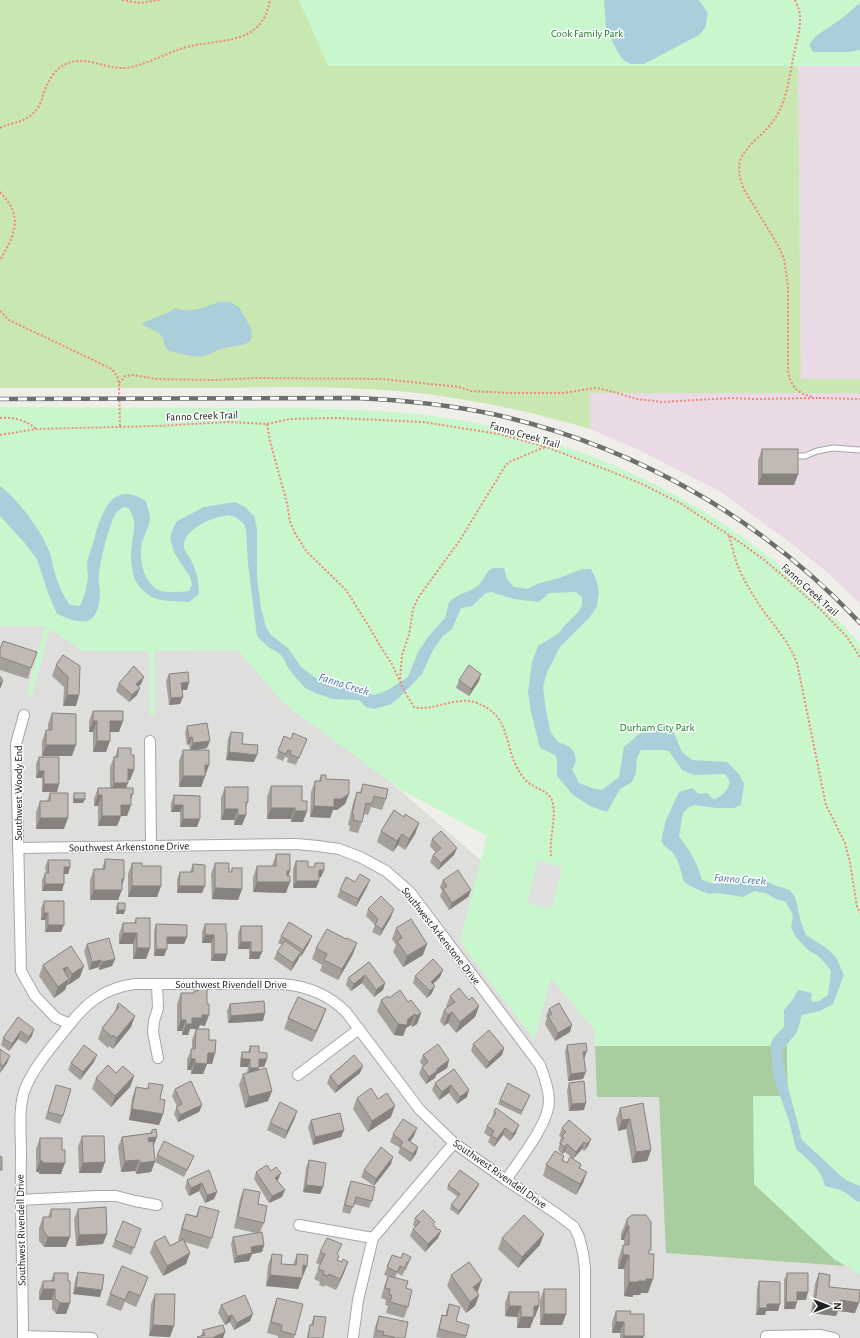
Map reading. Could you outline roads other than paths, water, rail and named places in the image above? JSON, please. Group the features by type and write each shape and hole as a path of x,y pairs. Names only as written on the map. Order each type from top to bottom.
{"street":[{"name":"Southwest Woody End","path":"24,716 16,744 21,971 35,996 56,1018 70,1024"},
{"path":"150,741 150,846"},
{"name":"Southwest Arkenstone Drive","path":"18,848 296,844 332,848 360,857 386,870 410,892 540,1065 547,1083 549,1102 543,1124 506,1180"},
{"name":"Southwest Rivendell Drive","path":"23,1337 20,1200 22,1108 25,1091 35,1070 70,1024 91,1003 112,989 122,986 135,984 157,984 293,985 316,992 336,1002 346,1012 420,1110 454,1143 557,1214 574,1228 580,1242 584,1268 585,1338"},
{"path":"157,984 158,1008 154,1021 153,1032 158,1058"},
{"path":"298,1075 359,1029"},
{"path":"353,1338 358,1300 373,1238 454,1143"},
{"path":"20,1200 116,1196 157,1205"},
{"path":"299,1225 373,1238"},
{"path":"766,1337 821,1335 834,1338"},
{"path":"23,1337 92,1338"}],"lane":[{"path":"789,456 805,456 817,451 833,448 860,450"}],"water":[{"path":"604,0 699,0 708,13 705,28 699,35 644,64 631,64 623,60 606,28"},
{"path":"860,3 860,50 849,52 813,52 809,45 816,36 841,19"},
{"path":"219,302 230,302 239,307 251,328 252,334 250,342 222,349 204,356 191,356 167,350 161,335 146,327 142,323 176,308 182,310 192,310 203,308"},
{"path":"0,486 15,499 36,526 50,553 58,582 70,605 80,606 88,580 87,564 100,519 110,502 116,497 125,494 134,495 146,501 150,519 142,543 142,564 146,577 150,583 161,591 168,592 189,591 192,585 190,577 175,554 170,539 172,530 177,521 204,507 235,502 245,507 254,516 257,529 257,578 261,608 266,627 271,635 288,648 301,667 320,681 330,685 375,695 388,690 408,677 418,652 428,637 445,618 449,602 480,584 488,571 493,568 504,568 507,579 514,587 527,589 582,569 591,569 596,579 599,592 597,606 590,617 560,647 547,672 543,687 551,733 559,743 568,746 574,752 576,760 572,769 579,783 592,788 602,790 619,777 624,747 639,734 664,723 671,726 682,752 692,760 727,762 739,774 744,784 741,805 734,808 716,808 695,805 689,807 683,813 679,836 696,862 702,880 715,884 723,882 732,883 765,881 790,890 795,897 806,935 825,947 836,957 844,975 833,1004 820,1011 802,1015 797,1032 782,1051 787,1083 802,1140 841,1176 860,1186 860,1202 842,1191 825,1186 816,1167 796,1149 789,1121 774,1079 772,1065 771,1043 774,1037 784,1027 784,1010 798,990 812,993 812,1002 819,1001 828,995 831,971 818,956 808,950 796,937 791,928 793,916 786,902 765,893 754,891 743,897 718,893 709,894 694,888 684,882 680,866 672,852 664,846 661,841 666,820 679,792 692,788 699,794 707,793 713,799 722,795 727,789 729,786 728,777 725,774 694,775 682,770 669,751 641,750 637,758 636,772 632,782 620,789 607,812 590,806 573,795 557,776 557,759 555,755 540,748 531,712 528,692 532,662 538,646 559,633 578,612 582,605 582,597 576,592 549,593 539,602 513,599 492,592 486,593 472,606 461,608 452,629 442,637 433,650 422,674 398,699 389,705 374,709 366,707 359,700 333,699 305,688 287,666 279,653 268,647 257,636 248,564 246,530 244,524 236,517 226,516 211,519 198,526 187,536 184,542 184,548 192,562 198,580 199,594 189,602 170,601 156,599 150,596 138,585 136,581 132,570 131,559 134,520 128,508 123,507 116,513 105,543 99,570 99,605 92,618 87,621 81,621 66,618 57,614 48,593 37,559 0,516"}],"railway":[{"path":"0,399 356,398 392,400 462,408 497,415 549,429 599,446 647,467 694,492 739,520 782,551 822,586 860,623"}],"park label":[{"name":"Cook Family Park","path":"587,33"},
{"name":"Durham City Park","path":"657,727"}],"water label":[{"name":"Fanno Creek","path":"344,684"},
{"name":"Fanno Creek","path":"740,879"}]}
